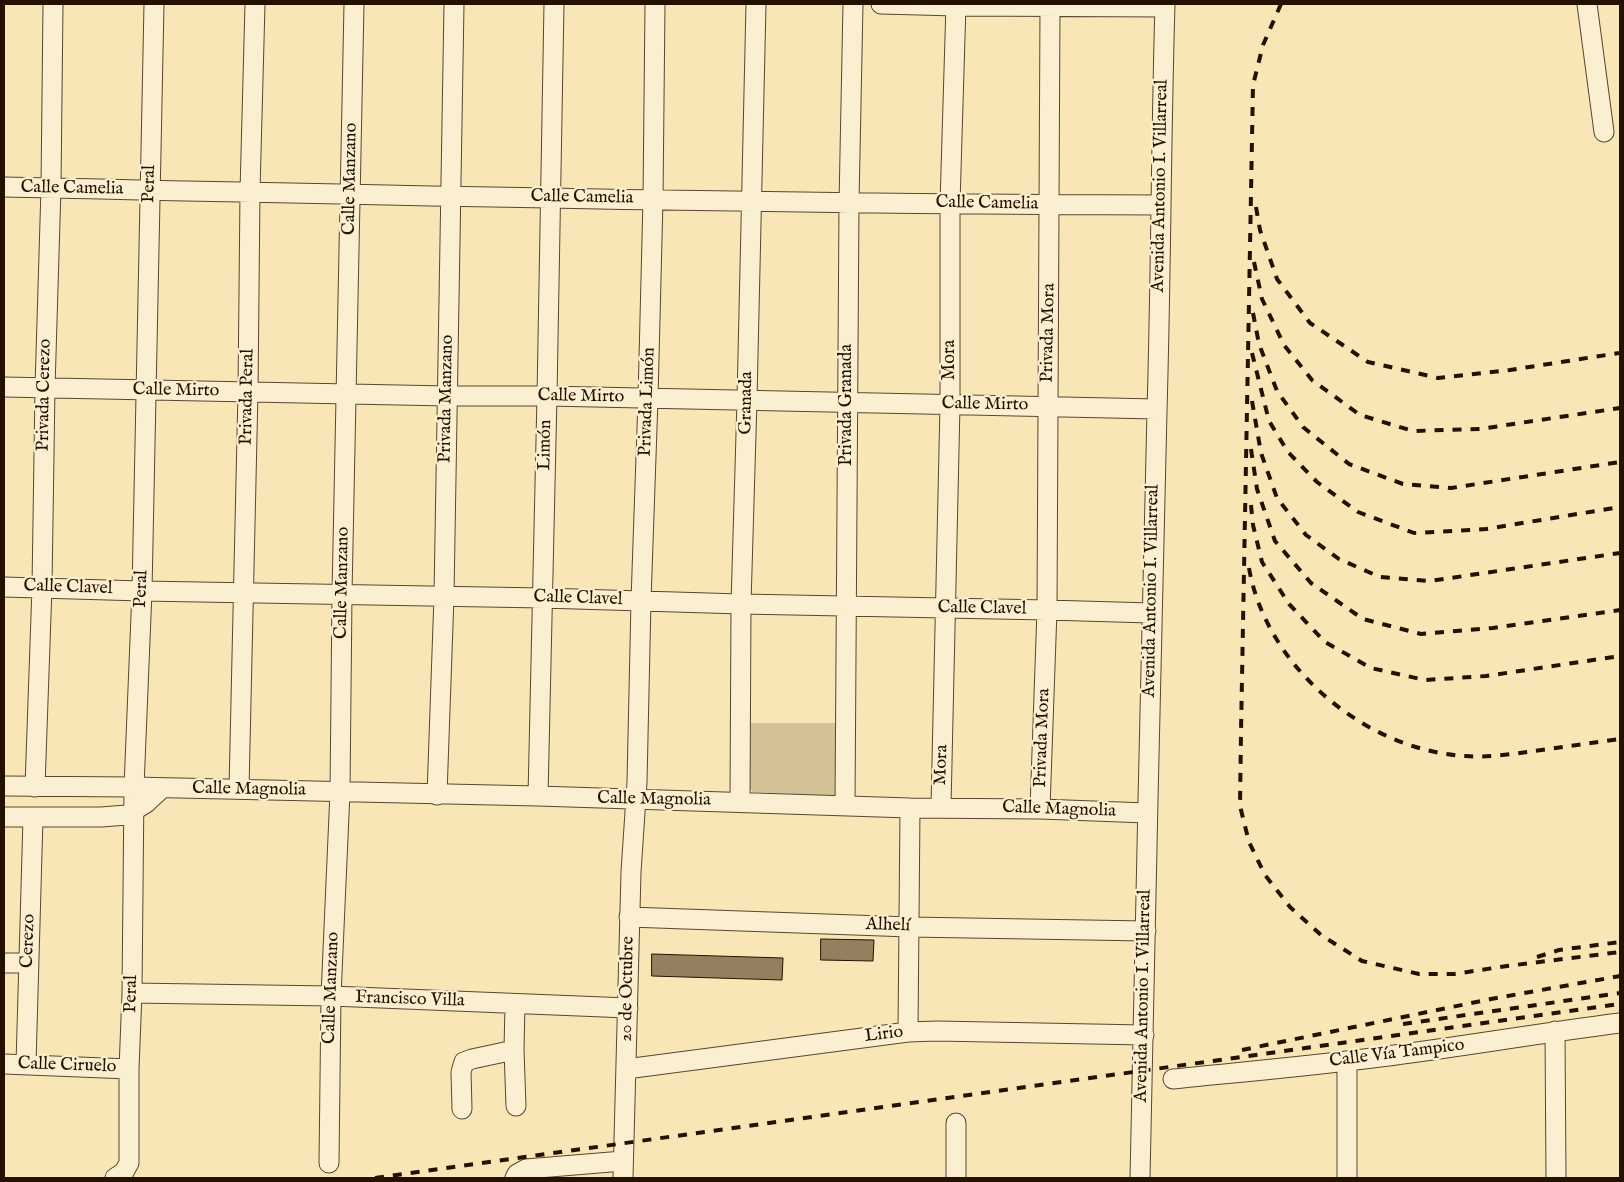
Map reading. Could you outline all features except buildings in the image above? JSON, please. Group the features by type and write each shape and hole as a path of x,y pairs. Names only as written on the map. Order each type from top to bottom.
{"street":[{"name":"Privada Cerezo","path":"35,787 42,587 53,4"},
{"name":"Peral","path":"120,1175 129,1163 134,787 142,591 154,4"},
{"name":"Privada Peral","path":"239,789 255,4"},
{"name":"Calle Manzano","path":"328,1163 331,996 340,792 342,594 354,4"},
{"name":"Privada Manzano","path":"437,795 444,596 454,4"},
{"name":"Limón","path":"538,796 554,4"},
{"name":"Privada Limón","path":"636,799 653,200 655,4"},
{"name":"Granada","path":"740,802 741,604 756,4"},
{"name":"Privada Granada","path":"845,806 847,402 853,4"},
{"path":"881,4 1165,5"},
{"path":"1587,4 1604,132"},
{"name":"Mora","path":"941,807 950,405 950,204 956,5"},
{"name":"Avenida Antonio I. Villarreal","path":"1140,1178 1165,5"},
{"name":"Privada Mora","path":"1040,809 1047,610 1050,6"},
{"name":"Calle Camelia","path":"4,187 751,202 1161,205"},
{"name":"Calle Mirto","path":"4,387 1157,409"},
{"name":"Calle Clavel","path":"4,587 1151,613"},
{"name":"Calle Magnolia","path":"4,786 538,796 910,808 1040,809 1147,813"},
{"path":"4,817 113,817 134,812 161,789"},
{"name":"20 de Octubre","path":"623,1170 629,917 636,799"},
{"path":"908,1032 910,808"},
{"name":"Cerezo","path":"26,1064 33,818"},
{"name":"Alhelí","path":"629,917 910,927 1146,931"},
{"path":"4,963 29,963"},
{"name":"Francisco Villa","path":"132,993 331,996 628,1008"},
{"path":"515,1004 516,1106"},
{"name":"Calle Vía Tampico","path":"1173,1079 1347,1061 1620,1023"},
{"path":"1555,1031 1556,1178"},
{"name":"Lirio","path":"626,1069 908,1032 1144,1035"},
{"path":"462,1109 461,1072 464,1062 514,1050"},
{"path":"1347,1061 1347,1178"},
{"name":"Calle Ciruelo","path":"4,1064 130,1069"},
{"path":"956,1123 956,1178"},
{"path":"515,1178 521,1171 526,1169 623,1170"}],"shaded area":[{"path":"750,723 839,723 837,791 835,796 753,792 749,788"}],"railway":[{"path":"1281,4 1263,45 1253,85 1240,806 1249,842 1265,875 1290,907 1321,935 1362,961 1419,974 1454,974 1620,952"},
{"path":"1256,207 1260,230 1277,279 1310,323 1368,362 1438,378 1510,370 1619,353"},
{"path":"1254,262 1262,299 1284,345 1312,380 1360,415 1413,431 1480,429 1620,408"},
{"path":"1253,313 1259,344 1277,391 1303,427 1349,464 1403,484 1451,488 1620,462"},
{"path":"1252,353 1269,421 1288,452 1317,482 1358,512 1414,533 1486,529 1620,507"},
{"path":"1252,401 1261,453 1277,498 1306,535 1339,559 1380,577 1430,581 1620,553"},
{"path":"1251,449 1257,489 1275,541 1311,583 1363,619 1421,634 1493,628 1620,610"},
{"path":"1251,505 1253,525 1262,562 1289,604 1325,642 1371,668 1425,680 1486,676 1620,656"},
{"path":"1249,568 1259,604 1276,638 1299,670 1326,697 1358,720 1392,738 1429,751 1466,756 1491,756 1620,739"},
{"path":"1537,957 1559,950 1620,942"},
{"path":"1242,1050 1491,999 1620,976"},
{"path":"1403,1024 1620,993"},
{"path":"375,1178 1620,1004"}]}
